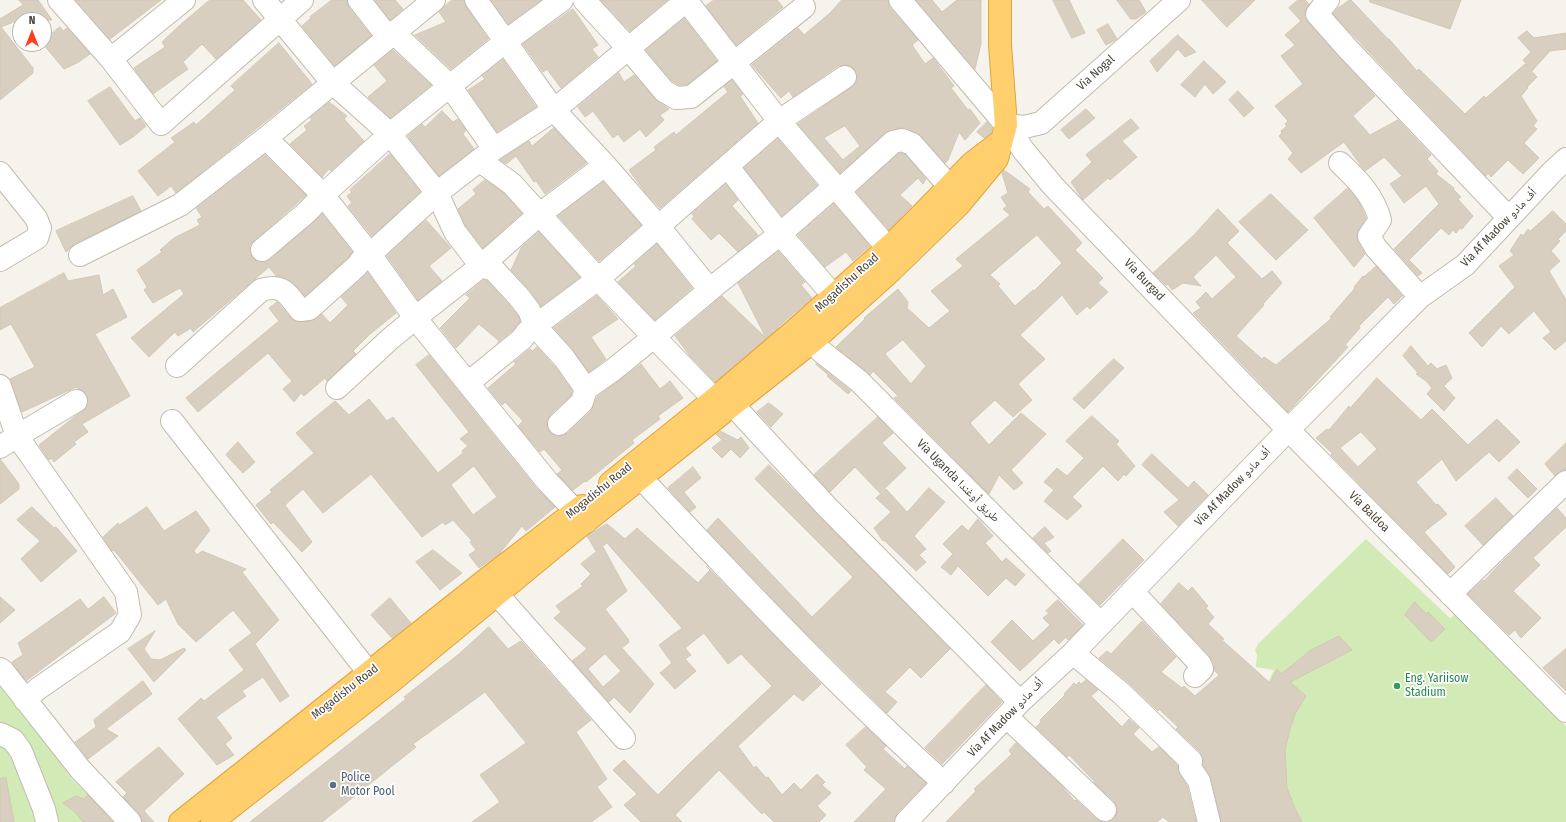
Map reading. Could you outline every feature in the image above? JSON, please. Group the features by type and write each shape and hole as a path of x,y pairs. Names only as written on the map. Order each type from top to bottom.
{"highway":[{"name":"Mogadishu Road","path":"212,822 344,705 369,673 435,634 498,594 581,516 723,402 812,342 892,270 958,206 997,159 1004,132 1000,45 1000,0"},
{"name":"Mogadishu Road","path":"180,822 344,705 435,634 488,578 641,478 723,402 833,295 919,217 1004,132"}],"street":[{"path":"59,0 111,59 161,124 302,0"},
{"path":"111,59 184,0"},
{"path":"264,0 332,82 390,134 437,193 455,232 481,266 494,270 519,297 529,310 535,326 564,358 586,389"},
{"path":"359,0 384,32 394,33 450,86 486,154 598,279 828,508 1105,810"},
{"path":"80,255 180,205 266,138 332,82 434,0"},
{"path":"476,0 554,110 605,165 659,227 710,290"},
{"path":"262,250 307,212 390,134 506,41 562,0"},
{"path":"584,0 628,48 664,91 676,98 691,97 735,63 806,2"},
{"path":"177,366 261,290 270,287 281,290 290,296 300,310 309,309 369,253 377,248 437,193 486,154 554,110 687,0 779,121 887,247"},
{"name":"Via Burgad","path":"900,0 1004,132 1024,151 1053,186 1288,430"},
{"name":"Via Nogal","path":"1004,132 1041,123 1179,0"},
{"path":"1328,0 1317,14 1348,49 1508,217"},
{"path":"468,383 535,326 598,279 728,168 779,121 845,77"},
{"path":"266,138 323,196 369,253 416,319 547,481 581,516"},
{"path":"559,424 582,402 586,389 613,370 893,142 902,140 912,144 949,186"},
{"name":"Via Af Madow أف مادو","path":"906,822 1013,709 1101,624 1288,430 1420,297 1465,265 1508,217 1552,171 1566,159"},
{"path":"1340,163 1361,183 1369,194 1378,212 1380,220 1369,236 1376,248 1420,297"},
{"path":"337,388 390,339 416,319 424,310 481,266 540,214 605,165"},
{"path":"728,168 780,234 833,295"},
{"path":"0,173 36,218 40,228 37,238 0,260"},
{"name":"Via Uganda طريق أوغندا","path":"812,342 822,352 859,381 1101,624"},
{"path":"0,386 8,442 126,592 130,615 120,632 39,688 25,700"},
{"path":"8,442 76,401"},
{"path":"172,421 369,673"},
{"name":"Via Baldoa","path":"1288,430 1566,711"},
{"path":"641,478 781,625 889,734 944,783"},
{"path":"1450,594 1566,482"},
{"path":"1132,591 1200,664 1202,669 1195,676"},
{"path":"498,594 624,738"},
{"path":"1073,652 1121,693 1191,761 1190,768 1199,781 1208,822"},
{"path":"0,669 4,671 80,769 130,822"},
{"path":"0,734 13,740 21,751 48,822"}],"green space":[{"name":"Eng. Yariisow Stadium","path":"1366,539 1450,618 1457,613 1566,726 1566,822 1276,822 1259,702 1274,670 1256,667 1257,655 1255,650 1258,644"},
{"path":"0,686 21,704 71,778 115,822 0,822"}],"building":[{"path":"19,0 38,0 46,12 12,12 12,23 1,27 12,41 12,52 21,52 33,68 33,73 0,100 0,19 23,5"},
{"path":"76,0 161,0 110,39"},
{"path":"210,0 243,0 261,20 216,59 202,44 183,62 188,69 153,94 134,68 165,47 162,42"},
{"path":"332,0 347,0 349,8 371,36 335,66 302,26 311,18 310,17"},
{"path":"375,0 395,0 403,9 390,20"},
{"path":"452,0 464,0 466,7 488,39 451,69 415,35 446,22 439,12"},
{"path":"491,0 541,0 508,24"},
{"path":"601,0 667,0 630,31"},
{"path":"714,0 777,0 783,7 736,45 706,6"},
{"path":"842,0 888,0 890,8 918,40 912,45 925,64 933,58 954,86 951,88 968,110 970,109 980,123 965,140 959,132 948,160 945,163 921,136 907,128 899,128 885,133 840,173 798,124 852,87 856,83 857,77 855,70 851,66 838,66 793,97 789,91 781,98 752,65 798,28 804,35 830,13","holes":["845,126 860,146 843,160 824,138"]},
{"path":"916,0 932,0 942,12 957,0 981,0 981,44 975,69"},
{"path":"1053,0 1069,0 1085,33 1072,38"},
{"path":"1117,0 1139,0 1146,12 1136,19 1131,19"},
{"path":"1202,0 1255,0 1227,27"},
{"path":"1298,0 1305,0 1309,4 1305,12 1305,18 1375,96 1353,116 1370,135 1398,120 1431,155 1427,159 1438,171 1436,174 1454,188 1453,189 1461,197 1458,199 1473,216 1462,229 1460,228 1456,233 1453,230 1449,235 1441,228 1409,260 1422,273 1418,276 1394,249 1439,204 1426,186 1404,203 1390,184 1402,176 1384,157 1365,171 1344,142 1301,173 1288,159 1293,153 1279,136 1282,133 1281,131 1287,126 1285,124 1288,121 1275,106 1303,84 1281,56 1295,45 1285,35 1301,21 1289,8"},
{"path":"1350,0 1389,39 1417,71 1419,69 1465,114 1484,96 1486,98 1525,64 1537,77 1527,87 1528,88 1521,96 1537,121 1533,126 1537,129 1524,143 1539,158 1523,174 1508,160 1491,177 1488,173 1486,176 1333,14 1338,8"},
{"path":"1370,0 1461,0 1450,29 1370,2"},
{"path":"573,9 598,45 592,49 598,57 561,88 547,69 543,72 523,44"},
{"path":"684,18 717,61 686,85 679,85 672,81 646,50"},
{"path":"1108,24 1117,39 1106,45 1097,30"},
{"path":"60,27 63,31 67,28 90,54 77,63 64,69 50,52 52,52 52,34"},
{"path":"1527,31 1534,38 1566,33 1566,49 1550,51 1532,71 1523,60 1531,52 1518,38"},
{"path":"1178,35 1196,52 1185,57 1178,49 1157,72 1150,61"},
{"path":"279,43 312,84 176,193 171,186 158,196 138,171 175,142 171,138 194,122 196,125 235,90 231,86"},
{"path":"393,50 431,85 390,118 368,97 387,81 374,65"},
{"path":"503,60 536,107 497,132 468,90 485,79 482,76"},
{"path":"1204,61 1226,82 1213,94 1205,84 1195,97 1181,85"},
{"path":"619,73 624,82 634,75 655,99 669,109 660,115 664,120 646,137 640,129 624,142 618,134 613,138 593,111 585,117 578,107"},
{"path":"732,80 743,94 740,96 758,123 660,208 645,192 629,170 656,150 654,147 674,132 676,135 728,92 724,87"},
{"path":"110,87 135,121 140,118 146,126 133,137 120,145 88,101"},
{"path":"1238,91 1254,108 1244,117 1229,100"},
{"path":"329,102 347,116 344,119 364,141 331,171 329,169 322,177 290,144 307,130 304,126 312,120 310,118"},
{"path":"1086,109 1095,118 1069,139 1061,130"},
{"path":"442,111 453,122 458,119 466,130 463,134 474,149 439,176 408,136 422,124 425,127"},
{"path":"1131,119 1139,128 1122,141 1137,157 1110,180 1108,178 1083,200 1071,182 1092,162 1086,155"},
{"path":"987,122 992,128 991,133 984,138 977,132"},
{"path":"554,128 586,163 545,194 536,181 534,182 516,156 506,164 500,160 529,141 532,146"},
{"path":"778,139 817,185 782,216 744,168"},
{"path":"899,153 905,154 926,179 923,184 918,178 900,195 912,206 889,230 856,192"},
{"path":"390,154 420,192 372,236 348,206 352,203 347,196 352,192 350,190"},
{"path":"265,155 306,195 250,245 250,252 253,258 257,262 270,260 322,214 352,252 348,258 305,296 292,282 285,278 276,276 269,267 193,332 191,328 178,336 175,332 149,357 131,338 184,294 180,288 153,303 144,290 147,287 137,270 162,252 160,250 174,238 200,225 197,220 202,217 196,208"},
{"path":"1004,170 1030,189 1028,192 1044,209 1048,206 1082,243 1075,250 1103,278 1098,283 1108,292 1090,309 1087,306 1077,315 1062,295 1020,335 1045,359 1018,384 1032,400 1013,417 995,400 970,423 989,445 1021,413 1046,434 1011,470 1023,483 1014,490 999,475 989,494 894,398 898,396 873,371 870,375 836,347 865,319 864,318 898,289 908,302 907,308 929,328 950,311 931,291 963,266 956,259 1010,215 1003,209 1007,206 1001,197 1008,193 1002,173","holes":["1037,235 1062,263 1034,291 1033,290 1015,306 998,286 1000,284 990,275","903,340 926,366 911,384 885,354"]},
{"path":"485,180 504,193 522,213 483,248 466,226 458,209 476,194 473,190"},
{"path":"603,182 641,225 599,261 558,216"},
{"path":"726,184 738,200 732,206 758,235 738,252 719,233 711,240 692,219 694,216 692,214"},
{"path":"1348,188 1359,202 1366,218 1357,235 1358,242 1365,254 1354,267 1314,218"},
{"path":"1271,194 1308,230 1276,260 1239,222"},
{"path":"133,196 141,211 74,244 66,252 56,231"},
{"path":"834,204 870,246 853,261 846,252 825,267 798,235"},
{"path":"1218,209 1239,231 1227,243 1262,279 1272,271 1282,283 1236,336 1262,359 1264,357 1276,365 1332,318 1330,317 1355,288 1354,287 1363,276 1364,277 1376,266 1402,296 1394,304 1388,297 1359,326 1360,328 1345,345 1348,347 1288,412 1193,313 1201,308 1196,302 1206,292 1212,299 1236,277 1216,255 1193,277 1201,286 1183,283 1172,290 1168,284 1166,285 1153,273 1194,235"},
{"path":"1553,211 1566,224 1566,231 1558,239 1560,241 1551,251 1560,261 1549,271 1566,300 1566,341 1555,350 1543,338 1551,332 1534,311 1509,334 1501,326 1482,347 1469,333 1515,287 1499,266 1514,255 1510,251 1521,234 1523,236 1528,229 1530,231"},
{"path":"426,220 451,248 429,266 442,281 418,300 387,256"},
{"path":"539,232 580,277 541,306 529,289 511,270 521,248"},
{"path":"657,244 692,288 655,320 618,282 636,266 634,264"},
{"path":"778,251 805,282 801,285 812,298 778,328 715,382 690,356 675,336 722,296 766,338 738,283"},
{"path":"64,273 68,281 99,275 103,295 113,289 127,317 95,334 130,396 82,424 88,432 74,442 76,444 54,462 51,458 49,460 39,445 87,407 87,395 76,387 22,412 10,379 35,367 11,324 0,330 0,308"},
{"path":"368,273 396,313 369,335 353,351 356,354 327,381 325,378 304,396 301,393 294,402 283,389 292,381 268,353 198,412 186,398 279,321 269,308 277,302 295,322 311,321 322,314 330,323 348,305 341,297"},
{"path":"484,280 487,281 509,305 518,316 520,322 497,343 499,341 479,324 456,348 440,328 470,298 466,295"},
{"path":"597,296 618,319 591,337 606,359 589,372 554,328"},
{"path":"1411,346 1428,366 1431,363 1437,369 1446,365 1452,378 1444,386 1455,398 1444,411 1427,394 1432,388 1426,381 1416,374 1418,373 1403,356"},
{"path":"537,347 554,366 572,391 571,395 550,415 547,420 547,427 550,433 555,436 562,436 568,433 591,411 597,397 641,364 660,389 670,381 683,398 658,416 660,419 632,440 634,443 586,482 585,481 573,490 557,474 562,470 544,449 540,452 518,426 523,421 505,402 502,405 488,388 516,364 514,362 530,349 532,351"},
{"path":"429,355 537,489 555,507 526,531 522,526 499,554 479,568 469,555 476,550 470,542 472,541 453,520 445,525 443,522 422,537 371,474 323,513 303,489 285,505 312,542 302,552 273,522 271,524 256,505 272,492 270,490 314,453 296,433 335,401 349,415 369,399 387,421 393,417 438,473 463,453 462,451 468,446 460,439 469,432 416,365","holes":["474,466 497,497 473,515 451,485"]},
{"path":"1114,359 1124,368 1084,409 1073,399"},
{"path":"816,364 851,391 848,394 827,376 828,375"},
{"path":"1377,378 1421,420 1432,409 1468,445 1497,419 1520,442 1499,462 1489,452 1456,481 1442,459 1416,482 1436,505 1438,504 1447,514 1424,532 1455,567 1448,574 1316,438 1327,429 1329,430 1349,406 1350,408","holes":["1361,432 1377,449 1358,467 1340,448"]},
{"path":"769,403 783,414 771,427 757,412"},
{"path":"1092,416 1119,441 1116,444 1135,466 1126,476 1124,474 1118,481 1103,466 1072,497 1082,506 1067,520 1044,501 1054,490 1044,482 1057,468 1067,476 1084,458 1066,441"},
{"path":"878,417 893,433 882,443 906,468 880,493 855,467 830,492 814,475"},
{"path":"720,431 738,440 741,437 749,448 740,458 731,449 722,458 712,448 722,440 716,434"},
{"path":"238,442 255,462 243,473 226,455"},
{"path":"1566,443 1566,470 1563,470 1555,476 1545,464"},
{"path":"1152,454 1188,488 1194,481 1208,495 1178,526 1164,512 1179,500 1142,465"},
{"path":"0,459 19,484 19,489 0,504"},
{"path":"769,465 950,649 921,678 910,667 885,692 897,702 887,713 798,625 707,530 718,518 812,617 853,577 755,479"},
{"path":"693,467 701,478 684,492 696,507 690,512 668,488"},
{"path":"1517,469 1537,489 1528,498 1508,478"},
{"path":"929,488 945,502 914,536 926,549 919,555 926,562 916,571 884,540 883,541 874,528 891,512 876,498 886,489 907,512"},
{"path":"1496,498 1513,516 1483,545 1465,526"},
{"path":"32,507 54,528 56,527 77,551 41,582 21,559 40,541 17,520"},
{"path":"147,507 164,531 196,511 210,530 194,551 197,555 202,551 246,569 242,572 279,620 255,644 289,696 280,702 263,677 242,691 246,696 216,717 232,738 225,744 234,755 217,765 178,719 201,698 204,701 244,670 229,650 252,633 233,610 196,642 178,624 166,599 158,605 114,550 112,551 103,537 118,523 119,525"},
{"path":"1557,508 1566,518 1566,527 1533,558 1540,565 1513,591 1541,618 1521,638 1515,630 1509,635 1468,594 1483,580 1484,581"},
{"path":"978,519 993,536 985,543 1002,562 1006,558 1025,575 1015,586 1006,578 988,596 958,566 951,575 941,567 953,554 943,544 962,525 968,531"},
{"path":"607,524 625,539 637,528 698,583 710,570 821,684 803,701 794,694 738,746 754,768 756,766 766,778 768,777 782,795 794,783 801,790 817,774 825,782 822,785 831,793 817,806 826,815 819,822 774,822 764,812 762,814 719,770 675,815 682,822 641,822 624,805 637,794 613,770 624,760 658,795 772,686 741,654 728,664 704,633 685,648 691,655 685,659 696,671 675,689 660,673 672,663 659,645 682,628 607,543 596,551 587,536"},
{"path":"1045,527 1054,537 1044,543 1051,551 1048,553 1033,538"},
{"path":"1123,539 1144,560 1100,605 1079,584"},
{"path":"603,547 627,591 605,609 628,639 629,642 622,648 654,684 630,713 614,697 609,702 572,661 587,649 554,618 561,612 556,606 583,586 581,584 591,574 581,564","holes":["605,654 621,671 603,687 588,669"]},
{"path":"433,550 462,573 440,590 416,562"},
{"path":"1179,583 1188,591 1192,587 1208,606 1206,608 1214,617 1208,624 1224,639 1222,640 1270,683 1277,669 1281,674 1311,650 1339,636 1352,650 1290,682 1306,696 1295,714 1285,750 1287,788 1302,822 1221,822 1211,778 1203,765 1203,757 1200,752 1176,729 1178,727 1159,709 1158,711 1129,683 1099,658 1107,651 1111,654 1142,621 1176,657 1161,672 1182,688 1184,686 1195,696 1219,675 1214,670 1214,664 1209,655 1161,604"},
{"path":"0,597 15,610 0,623"},
{"path":"104,597 116,613 26,681 12,662 23,655 18,643 80,599 88,609"},
{"path":"390,598 411,623 392,638 371,615"},
{"path":"1058,600 1083,625 1068,640 1066,637 1059,644 1054,639 1020,671 991,642 1012,620 1033,641 1050,625 1043,618 1049,613 1046,611"},
{"path":"1415,602 1426,614 1428,612 1445,629 1431,642 1405,615"},
{"path":"489,627 508,649 521,641 591,720 576,732 607,779 597,787 612,807 591,822 472,822 500,802 480,775 526,743 485,692 413,744 416,747 322,822 250,822 406,699 404,697 459,654"},
{"path":"155,631 144,649 151,659 160,660 184,648 186,650 154,682 128,649"},
{"path":"1566,649 1566,691 1543,668"},
{"path":"1086,680 1098,690 1091,696 1122,727 1129,719 1139,728 1133,734 1152,752 1159,747 1178,766 1180,775 1187,786 1196,822 1169,822 1163,817 1157,822 1108,822 1114,819 1117,813 1117,807 1114,801 1094,783 1095,782 1069,755 1067,757 1036,727 1041,722 1040,720 1065,695 1064,694 1074,683 1076,685 1079,682 1081,684"},
{"path":"143,681 152,694 106,729 118,736 88,759 75,742 96,727 94,720"},
{"path":"986,685 1002,702 942,764 925,748"},
{"path":"866,727 886,746 883,749 905,769 907,766 926,783 897,813 894,822 854,822 886,789 864,770 867,767 846,745"},
{"path":"1016,743 1058,782 1075,801 1076,800 1096,819 1102,822 946,822 976,791 974,789 1012,754 1009,751"},
{"path":"159,747 184,774 144,811 154,822 142,822 139,813 123,797 127,793 116,782"},
{"path":"6,778 14,822 0,822 0,779"},
{"path":"88,795 113,822 83,822 76,813 63,803 76,796 84,799"}],"place":[{"name":"Eng. Yariisow Stadium","path":"1397,686"},
{"name":"Police Motor Pool","path":"333,785"}]}
